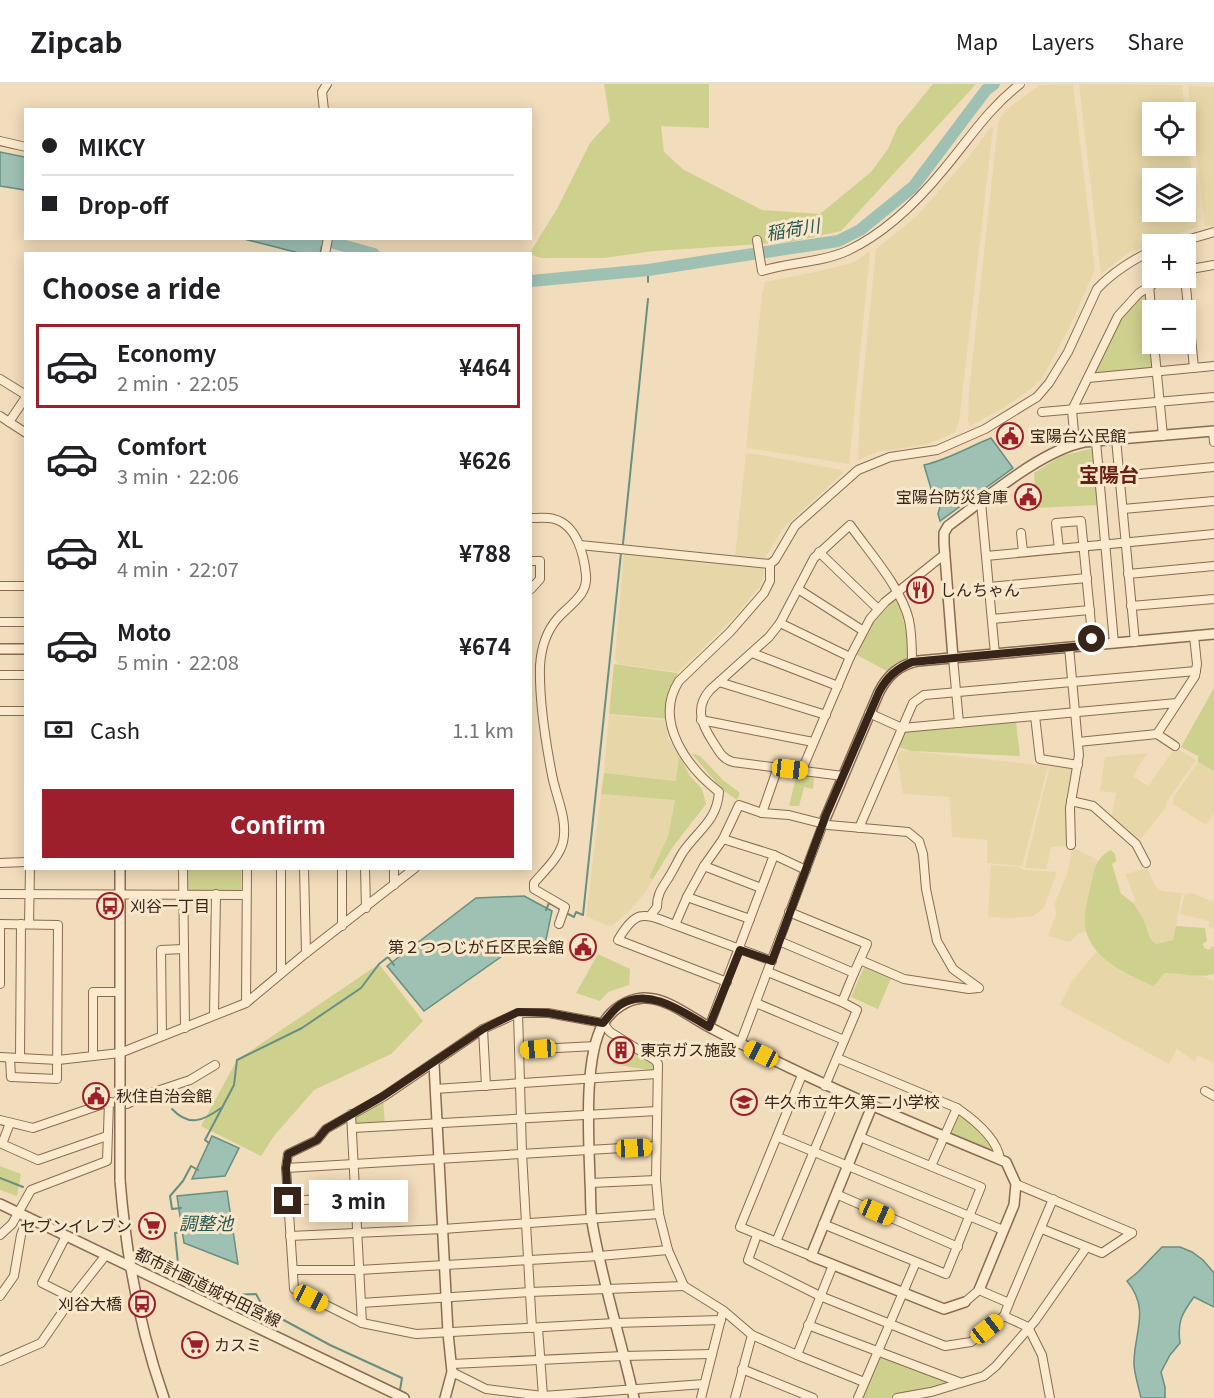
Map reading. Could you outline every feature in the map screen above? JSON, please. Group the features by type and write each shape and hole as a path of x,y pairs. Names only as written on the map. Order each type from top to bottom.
{"street":[{"path":"324,108 322,92 327,84"},
{"path":"758,240 762,269 845,252 882,231 913,204 945,168 984,117 1020,84"},
{"path":"0,141 24,147"},
{"path":"1196,237 1214,232"},
{"path":"580,544 770,564 775,560 795,526 858,470 890,457 937,450 986,429 1037,397 1050,383 1068,352 1098,289 1142,256"},
{"path":"1196,268 1214,265"},
{"path":"1075,444 1072,410 1118,316 1128,303 1146,288"},
{"path":"1186,288 1194,368"},
{"path":"1155,354 1163,436"},
{"path":"1088,378 1214,366"},
{"path":"0,379 24,395"},
{"path":"1042,412 1214,397"},
{"path":"9,422 24,399"},
{"path":"0,416 24,432"},
{"path":"960,723 945,554 946,530 981,502 1051,453 1075,444 1214,431 1214,442"},
{"path":"1116,440 1135,642"},
{"path":"1096,441 1114,643"},
{"path":"1119,476 1214,467"},
{"path":"1122,509 1214,501"},
{"path":"981,502 995,654"},
{"path":"532,518 554,519 567,527 580,544 586,577 582,594 556,620 546,636 540,663 542,716 552,776 564,825 563,843 558,855 534,883 534,889 565,907 559,924"},
{"path":"1059,549 1056,523 1081,521 1093,645"},
{"path":"843,776 724,759 701,720 702,702 706,695 752,653 780,623 810,564 819,552 850,525 897,593 908,618 912,662"},
{"path":"1021,533 1023,552"},
{"path":"986,556 1214,534"},
{"path":"819,552 878,609"},
{"path":"802,770 862,630 878,609 945,554"},
{"path":"532,561 540,561 540,579 532,588"},
{"path":"650,916 657,907 660,890 683,852 712,817 718,802 719,792 694,770 677,744 670,707 674,689 693,666 730,632 764,593 770,582 770,564"},
{"path":"1128,574 1214,566"},
{"path":"989,587 1087,578"},
{"path":"0,586 24,586"},
{"path":"798,589 862,630"},
{"path":"1131,606 1214,599"},
{"path":"992,619 1090,610"},
{"path":"0,622 24,622"},
{"path":"780,623 849,657"},
{"path":"740,1044 823,824 869,713 886,679 896,670 912,662 1214,634"},
{"path":"1157,734 1191,683 1196,671 1194,636"},
{"path":"1069,647 1078,742 1078,765 1071,801 1071,845"},
{"path":"0,649 24,649"},
{"path":"752,653 838,686"},
{"path":"859,828 913,703 924,695 1196,671"},
{"path":"0,675 24,675"},
{"path":"719,682 826,715"},
{"path":"869,713 902,728 1177,704"},
{"path":"0,711 24,711"},
{"path":"1035,716 1040,759 1078,765"},
{"path":"701,720 813,742"},
{"path":"1078,742 1157,734 1175,746"},
{"path":"762,813 777,767"},
{"path":"1071,801 1094,806 1136,844 1146,863"},
{"path":"675,926 687,897 704,866 723,839 739,805 762,813 789,815 823,824 908,832 919,842 923,854 926,889 937,941 953,969 979,988 969,989 904,979 860,960"},
{"path":"723,839 774,855 806,870"},
{"path":"709,1027 774,855"},
{"path":"0,862 24,862"},
{"path":"704,866 761,888"},
{"path":"20,1058 25,924 30,870"},
{"path":"120,870 120,1179 130,1267 138,1311 164,1398"},
{"path":"183,870 185,1028"},
{"path":"246,1003 247,870"},
{"path":"281,870 281,973"},
{"path":"304,870 306,953"},
{"path":"342,870 342,926"},
{"path":"365,870 366,908"},
{"path":"394,870 394,885"},
{"path":"0,1057 58,1060 93,1056 120,1057 162,1036 246,1003 413,870"},
{"path":"0,894 246,895"},
{"path":"214,1014 216,894"},
{"path":"687,897 750,919"},
{"path":"789,912 867,944 842,1002"},
{"path":"727,982 618,940 638,916 644,914 772,961"},
{"path":"0,984 0,924 58,924 57,1079 11,1077 10,1058"},
{"path":"779,941 854,973"},
{"path":"162,1036 161,950 184,949"},
{"path":"768,972 857,1010 825,1086"},
{"path":"93,1056 93,993 120,992"},
{"path":"633,1394 592,1219 588,1114 595,1046 603,1023 621,1005 644,998 665,1002 740,1044 825,1086 1006,1161 1016,1184 1014,1205 979,1290 965,1302 944,1309 740,1227 802,1075"},
{"path":"756,1003 844,1040"},
{"path":"518,1012 522,1154 530,1292 544,1397"},
{"path":"721,1320 615,1323 416,1334 362,1323 294,1289 286,1168 288,1154 317,1140 326,1129 434,1064 483,1029 518,1012 548,1013 603,1023 610,1032 658,1064 656,1180 659,1214 668,1250 684,1286 724,1311 752,1335 864,1382"},
{"path":"483,1029 486,1086"},
{"path":"519,1050 595,1046"},
{"path":"837,1058 957,1108 968,1116 998,1148 1000,1159"},
{"path":"434,1064 448,1333 452,1368 445,1398"},
{"path":"0,1120 33,1128 108,1102 126,1104 190,1080 215,1065"},
{"path":"435,1089 657,1074"},
{"path":"776,1242 839,1091"},
{"path":"1205,1091 1214,1096"},
{"path":"0,1234 12,1224 31,1190 106,1161 108,1102"},
{"path":"811,1256 872,1106"},
{"path":"931,1166 957,1108"},
{"path":"352,1128 657,1111"},
{"path":"351,1114 362,1323"},
{"path":"10,1123 2,1144 38,1161 107,1136"},
{"path":"778,1137 1003,1230"},
{"path":"823,1224 946,1274 958,1247 981,1187 860,1137"},
{"path":"286,1168 656,1146"},
{"path":"591,1183 656,1180"},
{"path":"1016,1184 1132,1233 1102,1253 1042,1229"},
{"path":"836,1194 958,1247"},
{"path":"288,1201 355,1197"},
{"path":"757,1235 748,1260 820,1296 945,1346 971,1342 1004,1316 1053,1199"},
{"name":"都市計画道城中田宮線","path":"0,1205 404,1398"},
{"path":"290,1236 443,1229 659,1214"},
{"path":"0,1296 14,1276 21,1236 28,1217"},
{"path":"66,1236 42,1283 72,1298"},
{"path":"897,1398 931,1392 984,1376 996,1366 1035,1321 1086,1248"},
{"path":"293,1270 359,1270 668,1250"},
{"path":"0,1361 42,1343 72,1298 106,1255"},
{"path":"858,1398 916,1262"},
{"path":"797,1355 833,1265"},
{"path":"362,1303 530,1292 684,1286"},
{"path":"979,1290 1010,1303"},
{"path":"701,1398 724,1311"},
{"path":"1004,1316 1028,1327 1042,1355 1050,1398"},
{"path":"808,1325 959,1382"},
{"path":"735,1398 752,1335"},
{"path":"452,1368 623,1356 712,1354"},
{"path":"452,1368 486,1389 544,1397 633,1394 704,1384"},
{"path":"742,1369 813,1398"}],"shaded area":[{"path":"1073,84 1095,269 1072,322 1041,380 1005,407 970,426 968,422 969,391 998,124 1002,115 1011,106 1040,85"},
{"path":"1079,84 1182,85 1184,102 1142,102 1142,156 1190,156 1191,168 1142,168 1142,222 1196,222 1196,210 1198,227 1179,234 1142,234 1142,247 1129,252 1101,274"},
{"path":"1188,86 1214,87 1214,226 1205,226 1196,152 1196,102 1190,102"},
{"path":"991,127 993,128 959,422 955,432 937,440 923,445 877,452 858,460 860,410 876,249 916,217 967,159"},
{"path":"869,251 849,464 748,448 746,446 765,282 852,263"},
{"path":"746,454 842,470 843,473 783,528 765,558 741,559 735,556"},
{"path":"624,551 759,567 763,568 764,574 760,586 735,616 678,672 618,664 615,659"},
{"path":"609,715 665,720 668,738 679,756 676,781 604,773"},
{"path":"1175,748 1196,760 1167,801 1166,807 1138,842 1123,826 1109,816 1112,815 1116,793 1100,791 1105,757 1147,753 1133,776 1148,786"},
{"path":"901,750 1048,766 1022,866 987,863 987,840 952,837 950,797 903,794 897,757"},
{"path":"1198,762 1214,771 1214,812 1206,825 1173,804 1173,798"},
{"path":"1050,766 1073,769 1067,811 1066,846 1051,847 1046,869 1025,868"},
{"path":"601,794 675,799 668,836 649,878 653,879 645,893 628,912 613,925 608,926 586,916"},
{"path":"1072,847 1098,860 1086,914 1086,931 1078,934 1070,942 1048,936 1057,912 1054,905 1068,872"},
{"path":"991,865 1057,872 1044,908 1033,916 988,917"},
{"path":"1147,868 1156,887 1162,891 1182,893 1173,941 1156,944 1150,938 1143,918 1133,903 1136,901 1125,874"},
{"path":"1192,893 1214,902 1214,929 1209,926 1209,921 1180,914 1185,894"},
{"path":"1097,951 1122,972 1178,973 1205,977 1214,981 1214,1063 1198,1055 1195,1062 1177,1049 1169,1064 1060,1005 1072,981"}],"green space":[{"path":"604,84 709,84 709,128 661,126 664,152 684,170 762,210 820,214 871,172 888,149 897,128 933,84 976,84 841,231 790,242 654,251 603,258 541,258 532,255 530,252 557,209 590,143 610,121"},
{"path":"1144,293 1147,294 1148,300 1142,300 1142,354 1152,354 1153,366 1151,369 1096,374 1094,371 1121,317"},
{"path":"1094,448 1099,505 1036,508 1034,473 1061,456"},
{"path":"894,600 897,600 904,621 908,656 907,659 896,663 887,671 855,654 867,630"},
{"path":"614,664 677,673 678,676 672,686 667,707 669,719 609,714"},
{"path":"1214,688 1214,771 1198,762 1198,756 1181,747"},
{"path":"1016,722 1020,756 911,751 898,747 905,731"},
{"path":"691,753 700,756 723,780 740,793 737,800 713,783 715,781"},
{"path":"679,756 690,776 702,789 706,804 672,848 653,879 649,878 668,836 675,800 601,794 604,773 676,781"},
{"path":"797,774 814,776 813,789 804,787 799,806 789,806"},
{"path":"1111,850 1115,854 1116,861 1112,864 1121,894 1133,903 1143,918 1150,938 1156,944 1173,940 1176,926 1205,928 1207,941 1203,944 1204,948 1209,950 1214,946 1214,974 1202,976 1164,973 1154,986 1114,966 1096,951 1086,931 1086,908 1097,864"},
{"path":"186,870 241,870 241,890 187,890"},
{"path":"598,954 630,969 629,985 608,992 600,1001 576,993"},
{"path":"866,963 892,976 878,1009 851,997"},
{"path":"379,964 423,1021 391,1054 314,1090 274,1136 261,1156 201,1126 237,1060"},
{"path":"617,1049 641,1055 654,1063 655,1071 613,1064"},
{"path":"383,1097 385,1126 353,1128 351,1114"},
{"path":"956,1114 963,1115 992,1149 989,1151 951,1135 948,1131"},
{"path":"0,1166 21,1174 17,1196 0,1190"},
{"path":"876,1352 959,1382 897,1398 858,1398"}],"water":[{"path":"0,152 24,157 24,190 0,186"},
{"path":"248,240 323,240 320,252 295,252"},
{"path":"991,438 1013,468 940,521 938,514 941,502 935,502 924,465 950,457"},
{"path":"524,896 552,911 544,949 508,952 424,1011 387,966 476,898"},
{"name":"調整池","path":"212,1136 239,1148 225,1176 192,1179"},
{"name":"調整池","path":"227,1191 238,1264 184,1243 177,1196"},
{"path":"1162,1247 1180,1247 1203,1260 1214,1273 1214,1307 1194,1297 1181,1318 1180,1343 1161,1372 1165,1398 1141,1398 1134,1365 1140,1310 1134,1291 1127,1281"}],"waterway":[{"name":"稲荷川","path":"532,281 648,270 838,241 860,230 913,187 986,90 994,84"},
{"name":"稲荷川","path":"323,240 367,252"},
{"path":"648,270 648,282"},
{"path":"623,544 648,299"},
{"path":"566,913 574,917 576,912 583,915 621,553"},
{"path":"546,910 549,903 561,910"},
{"path":"209,1143 205,1140 234,1085 237,1060 302,1028 361,988 379,964 388,957 394,965"},
{"path":"172,1109 184,1118 196,1120 221,1108"},
{"path":"181,1208 172,1209 170,1196 183,1181 191,1166 198,1170"},
{"path":"0,1178 23,1187"},
{"path":"183,1232 175,1233 179,1274 228,1295 256,1294 265,1310 330,1345 402,1378 400,1390"}],"place":[{"name":"宝陽台公民館","path":"1010,436"},
{"name":"宝陽台防災倉庫","path":"1028,497"},
{"name":"しんちゃん","path":"920,590"},
{"name":"刈谷一丁目","path":"110,906"},
{"name":"第２つつじが丘区民会館","path":"583,947"},
{"name":"東京ガス施設","path":"621,1050"},
{"name":"秋住自治会館","path":"96,1096"},
{"name":"牛久市立牛久第二小学校","path":"744,1102"},
{"name":"セブンイレブン","path":"152,1226"},
{"name":"刈谷大橋","path":"142,1304"},
{"name":"カスミ","path":"195,1345"}],"district":[{"name":"宝陽台","path":"1109,475"}],"route":[{"path":"288,1201 286,1168 288,1154 317,1140 326,1129 434,1064 483,1029 518,1012 548,1013 603,1023 621,1005 644,998 665,1002 709,1027 740,950 772,961 826,815 879,692 890,675 912,662 1093,645 1092,639"}]}
